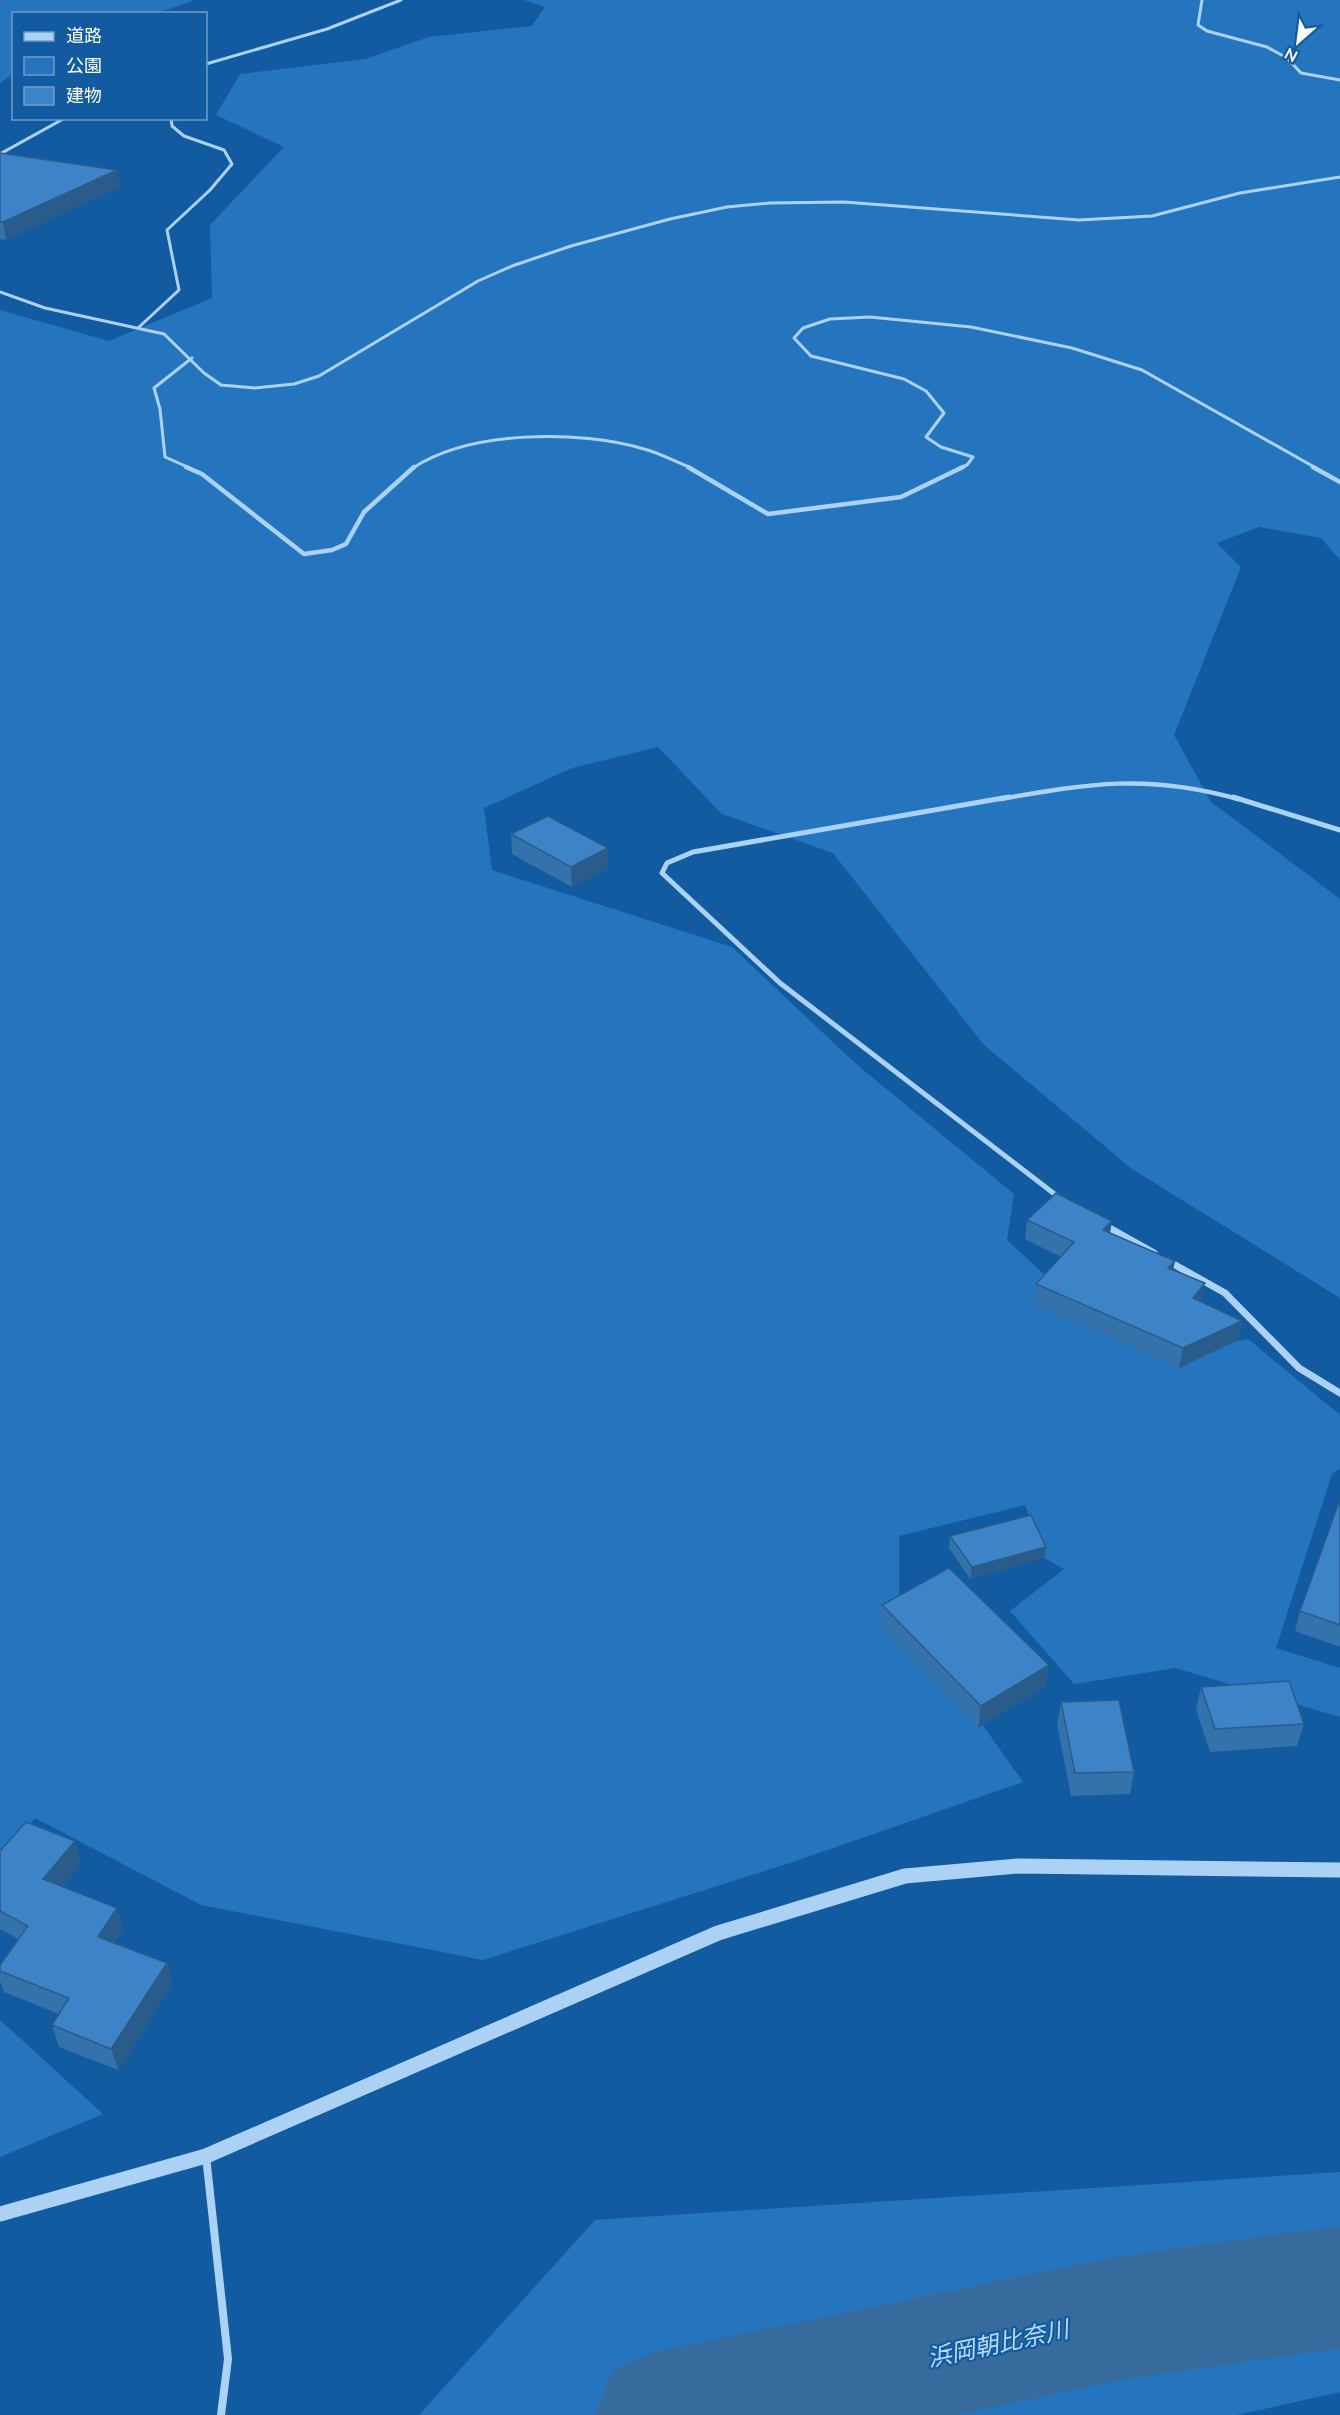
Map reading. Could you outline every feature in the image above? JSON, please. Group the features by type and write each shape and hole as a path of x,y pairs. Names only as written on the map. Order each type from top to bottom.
{"street":[{"path":"207,64 327,29 401,0"},
{"path":"1202,0 1198,25 1207,31 1268,47 1287,58 1301,73 1340,80"},
{"path":"0,154 61,120"},
{"path":"138,328 179,290 167,230 189,207 219,183 232,164 224,150 184,136 172,126 171,120"},
{"path":"0,292 45,308 164,334 192,358 204,373 221,385 255,388 294,384 319,376 478,281 512,266 582,243 670,219 727,207 770,203 844,202 1079,220 1115,219 1152,216 1240,193 1340,177"},
{"path":"192,358 154,388 160,410 165,457 202,474 303,554 332,550 346,544 364,512 414,466 441,453 483,440 535,436 567,437 610,441 646,449 695,470 768,514 901,497 967,465 973,457 941,447 926,437 944,413 926,391 904,379 811,356 794,338 803,328 827,320 871,316 925,319 1012,334 1073,348 1141,370 1340,482"},
{"path":"1064,1202 780,983 662,873 667,863 705,850 1063,788 1124,782 1167,784 1258,804 1340,830"},
{"path":"1104,1224 1225,1293 1299,1368 1340,1393"},
{"path":"0,2214 206,2156 718,1932 905,1876 1018,1866 1340,1870"},
{"path":"206,2156 228,2359 220,2415"}],"green space":[{"path":"0,0 195,0 160,12 12,12 12,75 0,83"},
{"path":"524,0 1340,0 1340,560 1321,538 1259,527 1217,543 1241,567 1174,735 1211,802 1340,899 1340,1298 1132,1169 984,1045 833,853 722,814 658,747 572,768 484,808 492,870 732,947 856,1064 1014,1194 1007,1240 1050,1280 1176,1353 1248,1339 1340,1415 1340,1468 1332,1474 1276,1648 1340,1668 1340,1717 1175,1668 1074,1684 1010,1611 1064,1569 1044,1558 1025,1505 899,1536 899,1607 1023,1782 790,1863 483,1960 201,1905 35,1818 0,1861 0,310 109,341 212,298 210,225 284,147 216,115 240,74 365,59 429,37 532,26 545,7"},
{"path":"0,2020 103,2114 0,2157"},
{"path":"1340,2172 1340,2392 1237,2415 419,2415 595,2220"}],"building":[{"path":"0,153 117,170 0,222"},
{"path":"548,816 608,848 571,867 511,834"},
{"path":"1056,1193 1112,1221 1103,1230 1175,1261 1168,1268 1205,1283 1193,1298 1242,1321 1183,1348 1036,1284 1074,1242 1027,1220"},
{"path":"1340,1499 1340,1625 1300,1611"},
{"path":"1031,1515 1046,1547 972,1567 950,1536"},
{"path":"949,1568 1049,1665 981,1706 882,1605"},
{"path":"1289,1681 1304,1724 1215,1729 1201,1687"},
{"path":"1119,1700 1134,1772 1075,1773 1061,1702"},
{"path":"26,1822 75,1841 43,1879 117,1908 98,1937 167,1963 111,2049 52,2025 69,1998 0,1971 0,1965 28,1926 0,1911 0,1851"}],"waterway":[{"name":"浜岡朝比奈川","path":"658,2415 1121,2318 1340,2287"}]}
